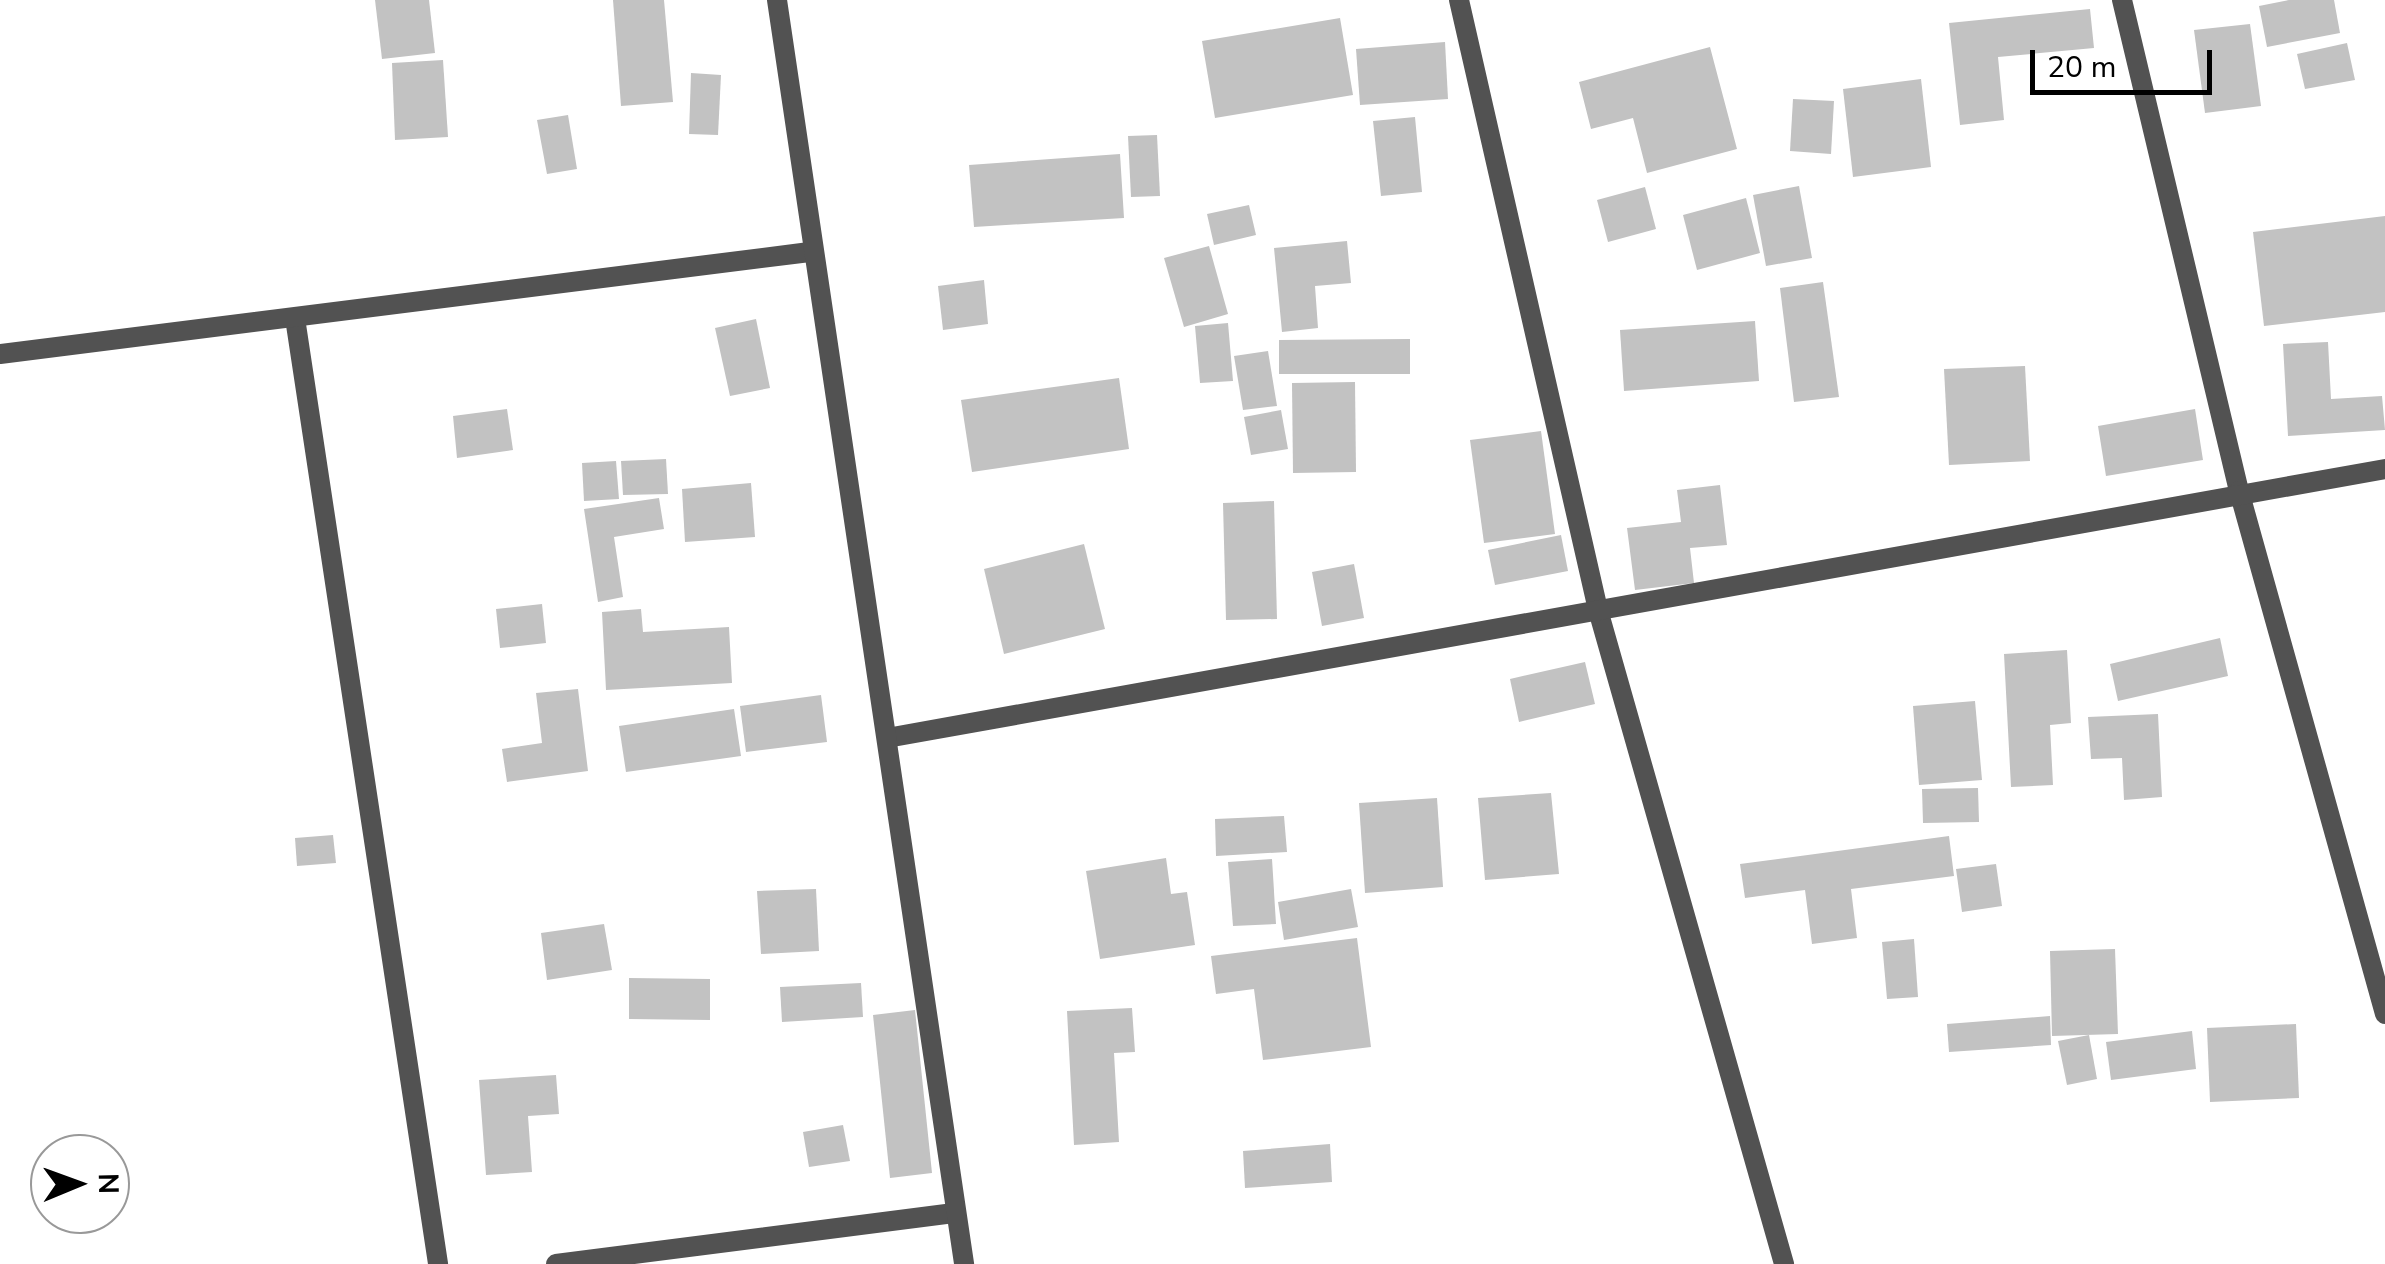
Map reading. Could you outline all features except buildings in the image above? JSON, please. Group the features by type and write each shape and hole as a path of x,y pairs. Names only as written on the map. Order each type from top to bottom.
{"street":[{"path":"778,0 810,252 887,738 964,1264"},
{"path":"1460,0 1598,610 1784,1264"},
{"path":"2122,0 2239,491 2385,1014"},
{"path":"0,354 810,252"},
{"path":"295,318 438,1264"},
{"path":"887,738 2239,491 2385,469"},
{"path":"556,1264 956,1213"}]}
